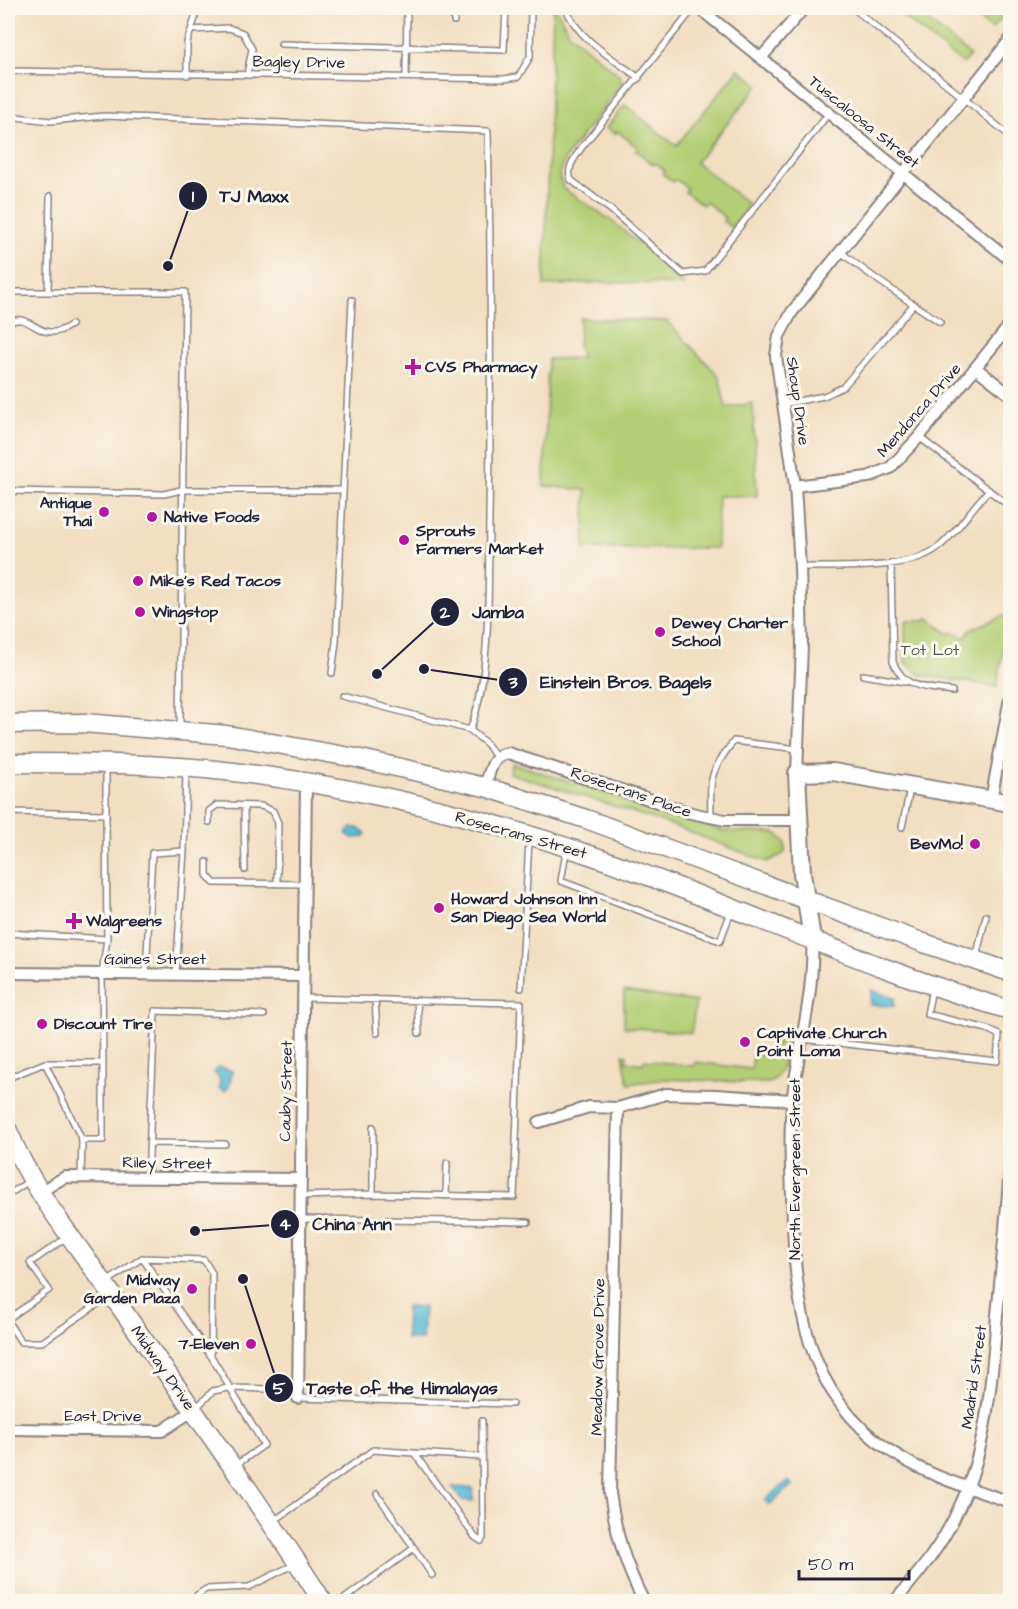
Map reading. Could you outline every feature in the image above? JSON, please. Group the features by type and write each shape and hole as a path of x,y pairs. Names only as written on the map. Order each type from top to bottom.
{"main road":[{"name":"Rosecrans Street","path":"8,724 84,723 180,729 325,752 485,787 586,819 805,900 1011,972"},
{"name":"Rosecrans Street","path":"8,763 186,768 306,784 414,805 567,847 933,984 1011,1010"},
{"name":"Midway Drive","path":"10,1141 34,1186 298,1562 323,1602"}],"street":[{"name":"Tuscaloosa Street","path":"699,8 1011,260"},
{"path":"761,58 804,8"},
{"name":"Shoup Drive","path":"797,773 800,567 795,486 776,356 779,336 792,312 1011,40"},
{"name":"Mendonca Drive","path":"795,486 877,474 895,464 1011,325"},
{"path":"976,368 1011,395"},
{"path":"991,800 1010,700"},
{"name":"Rosecrans Place","path":"496,757 508,753 711,818 800,820"},
{"path":"485,787 496,757"},
{"path":"797,773 833,772 1011,803"},
{"name":"North Evergreen Street","path":"797,773 805,900 812,939 813,963 792,1101 795,1272 802,1316 822,1376 845,1411 873,1439 906,1461 1011,1502"},
{"name":"Cauby Street","path":"298,1398 306,784"},
{"name":"Gaines Street","path":"8,973 303,975"},
{"path":"539,1122 589,1107 618,1108 666,1094 792,1101"},
{"name":"Meadow Grove Drive","path":"618,1108 610,1493 617,1536 627,1567 644,1602"},
{"name":"Madrid Street","path":"894,1602 926,1566 940,1545 960,1506 986,1417 992,1377 1011,1169"},
{"name":"Riley Street","path":"34,1186 65,1177 300,1179"},
{"name":"East Drive","path":"8,1429 162,1431 192,1411"}],"lane":[{"path":"187,75 187,42 195,8"},
{"path":"406,8 406,77"},
{"path":"454,8 454,21"},
{"path":"281,44 504,50 506,8"},
{"name":"Bagley Drive","path":"8,71 187,75 518,77 530,57 531,8"},
{"path":"566,8 576,25 594,44 639,78"},
{"path":"694,8 582,147 569,167 570,180 644,237 683,274 705,271 829,113"},
{"path":"853,8 1011,136"},
{"path":"191,30 229,28 243,33 252,49 247,75"},
{"path":"8,116 51,121 104,117 488,131 492,330 488,584 481,691 470,730"},
{"path":"48,292 50,196"},
{"path":"841,252 874,279 894,289 940,322"},
{"path":"8,292 185,292 180,729"},
{"path":"332,673 352,300"},
{"path":"783,404 824,396 843,387 914,304"},
{"path":"8,323 23,320 52,334 59,333 71,325"},
{"path":"919,437 1008,505"},
{"path":"8,491 164,494 181,490 343,490"},
{"path":"800,567 907,561 940,546 989,490"},
{"path":"891,563 893,662 905,682"},
{"path":"863,675 952,691"},
{"path":"342,696 470,730 487,744 496,757"},
{"path":"711,818 710,777 717,762 734,741 799,749"},
{"path":"82,1140 103,1140 102,974 107,939 106,764"},
{"path":"176,974 186,768"},
{"path":"902,827 911,784"},
{"path":"209,822 210,811 214,806 267,807 277,817 277,882"},
{"path":"244,806 245,870"},
{"path":"8,812 106,814"},
{"path":"521,988 530,836"},
{"path":"567,847 561,881 720,941 733,908"},
{"path":"146,974 152,853 183,851"},
{"path":"207,862 207,875 214,883 303,884"},
{"path":"975,961 986,916"},
{"path":"8,933 107,939"},
{"path":"801,1039 997,1061 999,1035 987,1029 927,1014 933,984"},
{"path":"300,1196 373,1194 514,1197 521,1003 302,998"},
{"path":"375,999 377,1033"},
{"path":"417,1000 418,1033"},
{"path":"148,1178 155,1011 264,1015"},
{"path":"8,1078 45,1064 103,1063"},
{"path":"45,1064 82,1140 81,1177"},
{"path":"373,1127 373,1194"},
{"path":"150,1143 225,1144"},
{"path":"446,1196 447,1163"},
{"path":"8,1195 34,1186"},
{"path":"300,1219 528,1222"},
{"path":"69,1235 30,1263 49,1290 8,1321 21,1342 42,1341 108,1289 142,1258 204,1260 212,1273 211,1356"},
{"path":"142,1258 226,1377 228,1388 264,1445 232,1468"},
{"path":"192,1411 213,1391 228,1388 272,1389"},
{"path":"298,1398 512,1404"},
{"path":"414,1453 475,1538 481,1541 482,1421"},
{"path":"271,1524 373,1450 482,1457"},
{"path":"377,1494 432,1575"},
{"path":"340,1602 414,1548"},
{"path":"196,1602 197,1595 206,1589 249,1587 298,1562"}],"green space":[{"path":"553,8 556,8 570,34 619,75 622,82 565,159 559,174 563,188 613,222 662,262 683,285 603,282 544,286"},
{"path":"892,8 912,8 970,55 963,64"},
{"path":"966,8 1002,8 1007,11 992,29"},
{"path":"739,69 759,85 696,162 749,205 732,228 723,221 725,218 706,202 703,205 685,192 687,188 675,179 673,182 663,174 665,171 655,163 653,165 636,150 637,147 617,131 615,134 606,128 625,105 676,146"},
{"path":"580,318 667,321 719,376 726,408 753,403 757,496 718,496 717,548 584,549 586,490 544,486 548,359 582,358 578,346"},
{"name":"Tot Lot","path":"1002,616 1008,617 997,687 920,675 905,662 905,621 925,621 928,618 949,634 953,632 965,638 970,630"},
{"path":"512,763 723,831 776,833 785,842 785,853 767,862 663,822 509,773"},
{"path":"624,991 696,1002 691,1033 624,1027"},
{"path":"778,1036 786,1037 783,1063 778,1074 769,1083 665,1079 628,1084 623,1054 627,1055 626,1061 643,1064 644,1060 694,1066 695,1062 751,1069 753,1053 767,1055 769,1048 776,1049"}],"water":[{"path":"352,828 358,828 366,833 364,837 353,838 346,834"},
{"path":"871,990 894,998 894,1006 870,1005"},
{"path":"219,1067 232,1071 229,1087 225,1091 219,1088 220,1080 214,1072"},
{"path":"406,1307 424,1307 422,1340 406,1339"},
{"path":"788,1481 792,1485 769,1505 765,1500"},
{"path":"452,1487 473,1488 473,1501 462,1500"}],"place":[{"name":"TJ Maxx","path":"168,266"},
{"name":"CVS Pharmacy","path":"413,367"},
{"name":"Antique Thai","path":"104,512"},
{"name":"Native Foods","path":"152,517"},
{"name":"Sprouts Farmers Market","path":"404,540"},
{"name":"Mike’s Red Tacos","path":"138,581"},
{"name":"Wingstop","path":"140,612"},
{"name":"Dewey Charter School","path":"660,632"},
{"name":"Einstein Bros. Bagels","path":"424,669"},
{"name":"Jamba","path":"377,674"},
{"name":"BevMo!","path":"975,844"},
{"name":"Howard Johnson Inn San Diego Sea World","path":"439,908"},
{"name":"Walgreens","path":"74,921"},
{"name":"Discount Tire","path":"42,1024"},
{"name":"Captivate Church Point Loma","path":"745,1042"},
{"name":"China Ann","path":"195,1231"},
{"name":"Taste of the Himalayas","path":"243,1279"},
{"name":"Midway Garden Plaza","path":"192,1289"},
{"name":"7-Eleven","path":"251,1344"}]}
